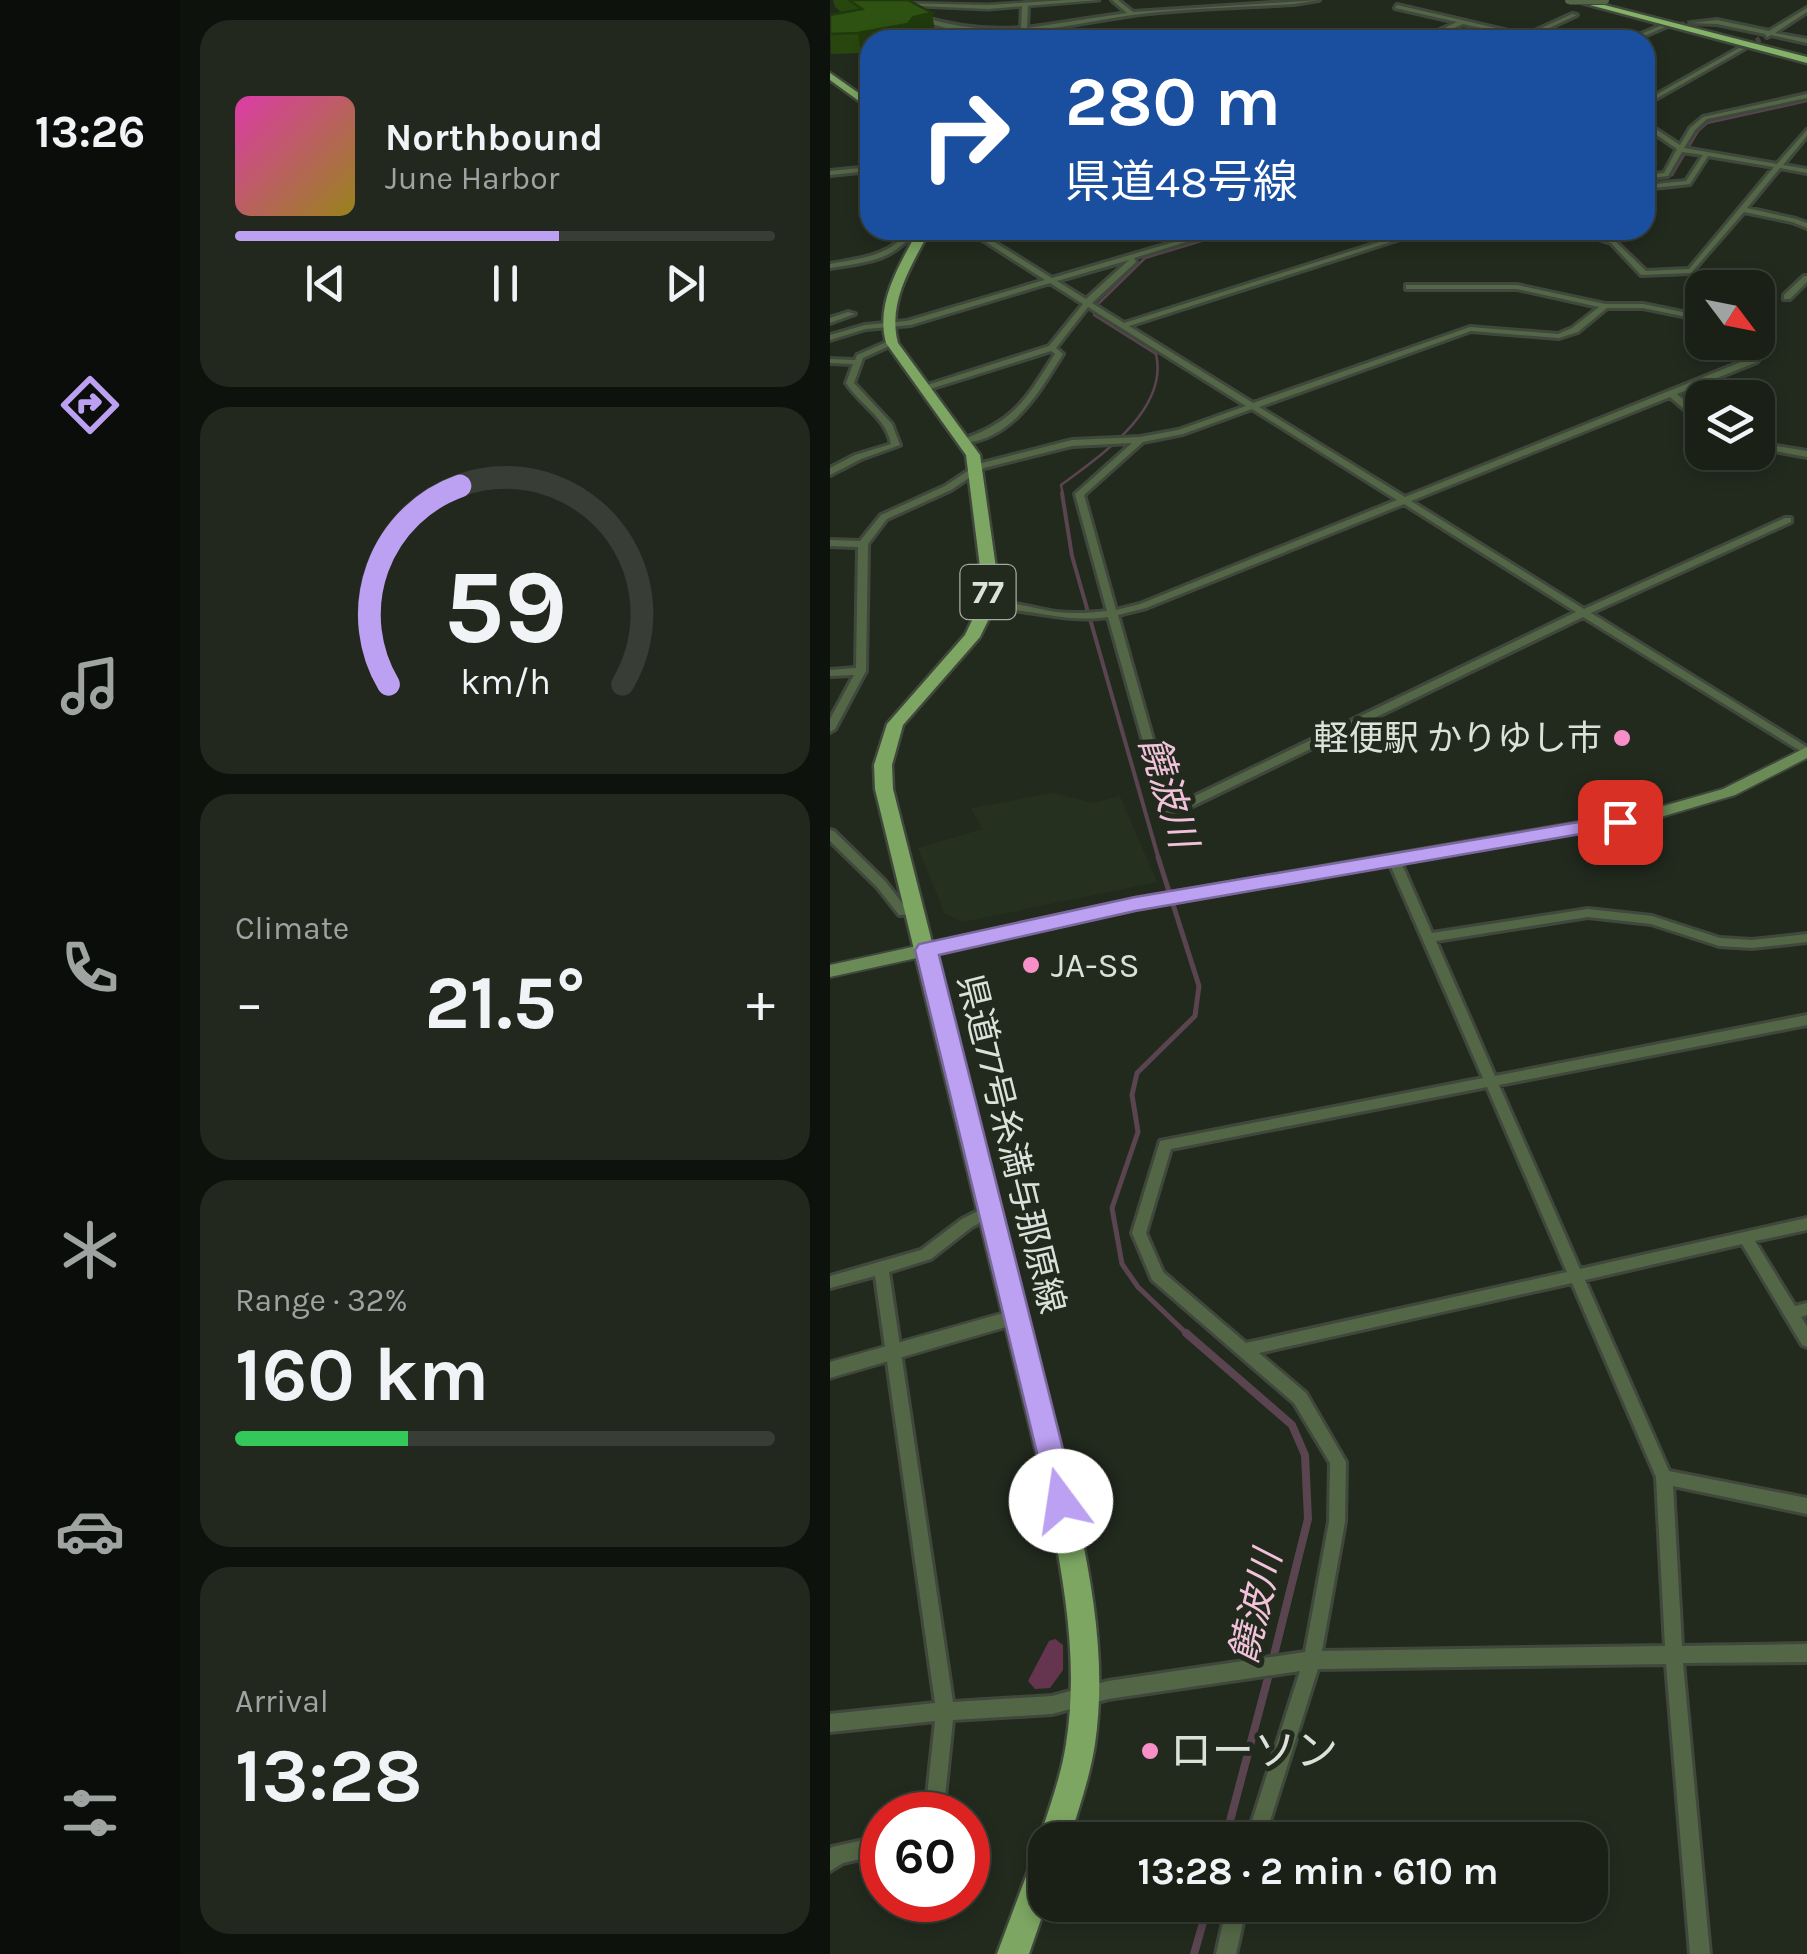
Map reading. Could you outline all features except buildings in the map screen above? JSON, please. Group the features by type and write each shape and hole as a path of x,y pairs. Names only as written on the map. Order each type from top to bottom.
{"highway":[{"path":"1572,0 1807,58"},
{"path":"1589,0 1807,58"}],"main road":[{"path":"830,76 860,98"},
{"name":"77","path":"919,240 898,283 888,325 892,343 966,442 978,468 989,576 987,606"},
{"name":"県道77号糸満与那原線","path":"987,606 972,636 907,707 888,742 884,789 1071,1545 1082,1620 1084,1695 1081,1744 1059,1822"},
{"path":"830,970 1135,904 1688,806 1746,785 1807,752"},
{"path":"1014,1954 1028,1914"}],"street":[{"path":"884,4 1025,6 1096,0"},
{"path":"1115,0 1132,14"},
{"path":"1218,0 1224,9"},
{"path":"921,3 914,10 916,16 950,28 1024,30 1132,14 1316,0"},
{"path":"1572,0 1605,0"},
{"path":"1024,30 1025,6"},
{"path":"1397,6 1499,30"},
{"path":"1760,39 1807,10"},
{"path":"1540,30 1574,15"},
{"path":"1444,30 1462,22"},
{"path":"1694,22 1717,22 1807,41"},
{"path":"1655,30 1662,27"},
{"path":"1655,97 1741,48"},
{"path":"1655,176 1666,175 1692,130 1705,118 1807,96"},
{"path":"1655,131 1683,150 1807,171"},
{"path":"1606,240 1613,242 1644,273 1686,273 1782,167 1807,132"},
{"path":"1655,186 1688,183 1706,155"},
{"path":"830,173 860,170"},
{"path":"1745,210 1807,226"},
{"path":"830,266 891,253 907,240"},
{"path":"986,240 1807,752"},
{"path":"830,338 1050,281 1188,240"},
{"path":"1125,325 1393,240"},
{"path":"927,388 1052,348 1087,303 1126,264 1143,253"},
{"path":"1787,297 1807,278"},
{"path":"1408,287 1517,287 1605,306 1643,306 1685,315"},
{"path":"830,729 862,671 863,544 884,517 948,488 978,468 1072,443 1140,440 1180,432 1470,329 1559,336 1575,330 1605,306"},
{"path":"830,321 851,314"},
{"path":"830,472 858,456 896,445 887,419 854,392 850,384 866,353 892,343"},
{"path":"966,442 993,434 1018,416 1060,354 1052,348"},
{"path":"830,360 858,362"},
{"path":"987,606 1018,604 1060,616 1112,615 1406,502 1754,360"},
{"path":"1671,393 1685,405"},
{"path":"1140,440 1079,494 1168,812 1583,613 1788,520"},
{"path":"1775,449 1807,454"},
{"path":"830,544 863,544"},
{"path":"830,672 862,671"},
{"path":"830,834 881,884 903,912 916,911"},
{"path":"1394,860 1664,1477 1674,1656 1700,1954"},
{"path":"1429,938 1588,913 1652,920 1719,942 1752,944 1807,938"},
{"path":"1260,1822 1312,1660 1338,1522 1338,1462 1300,1398 1157,1276 1139,1233 1165,1144 1807,1020"},
{"path":"830,1282 926,1256 966,1223 990,1211"},
{"path":"1244,1350 1807,1224"},
{"path":"1745,1237 1799,1311 1807,1340"},
{"path":"880,1268 946,1711 937,1792"},
{"path":"830,1370 1014,1318"},
{"path":"1664,1477 1807,1506"},
{"path":"830,1723 1052,1705 1084,1695 1312,1660 1807,1654"},
{"path":"830,1861 838,1854 860,1850"},
{"path":"1226,1954 1233,1922"}],"shaded area":[{"path":"1053,793 1094,803 1120,796 1157,882 963,922 945,914 918,848 983,829 971,808"},
{"path":"1055,1639 1063,1645 1063,1670 1050,1688 1035,1689 1028,1681 1049,1641"}],"waterway":[{"name":"饒波川","path":"1655,180 1672,175 1707,123 1807,101"},
{"name":"饒波川","path":"1063,495 1061,485 1128,430 1152,394 1157,375 1156,354 1094,315 1097,305 1145,258 1205,240"},
{"name":"饒波川","path":"1062,493 1072,556 1159,860"},
{"name":"饒波川","path":"1158,857 1199,986 1195,1016 1137,1073 1132,1095 1138,1132 1112,1208 1122,1264 1138,1287 1188,1335"},
{"name":"饒波川","path":"1186,1333 1292,1425 1305,1455 1308,1519 1272,1663"},
{"name":"饒波川","path":"1230,1822 1269,1674"},
{"name":"饒波川","path":"1194,1954 1203,1922"}],"tunnel":[{"path":"1662,27 1694,23"},
{"path":"1741,49 1760,39"}],"place":[{"name":"軽便駅 かりゆし市","path":"1622,738"},
{"name":"JA-SS","path":"1031,965"},
{"name":"ローソン","path":"1150,1751"}],"route":[{"path":"1061,1501 926,950 1135,904 1620,822"}]}
